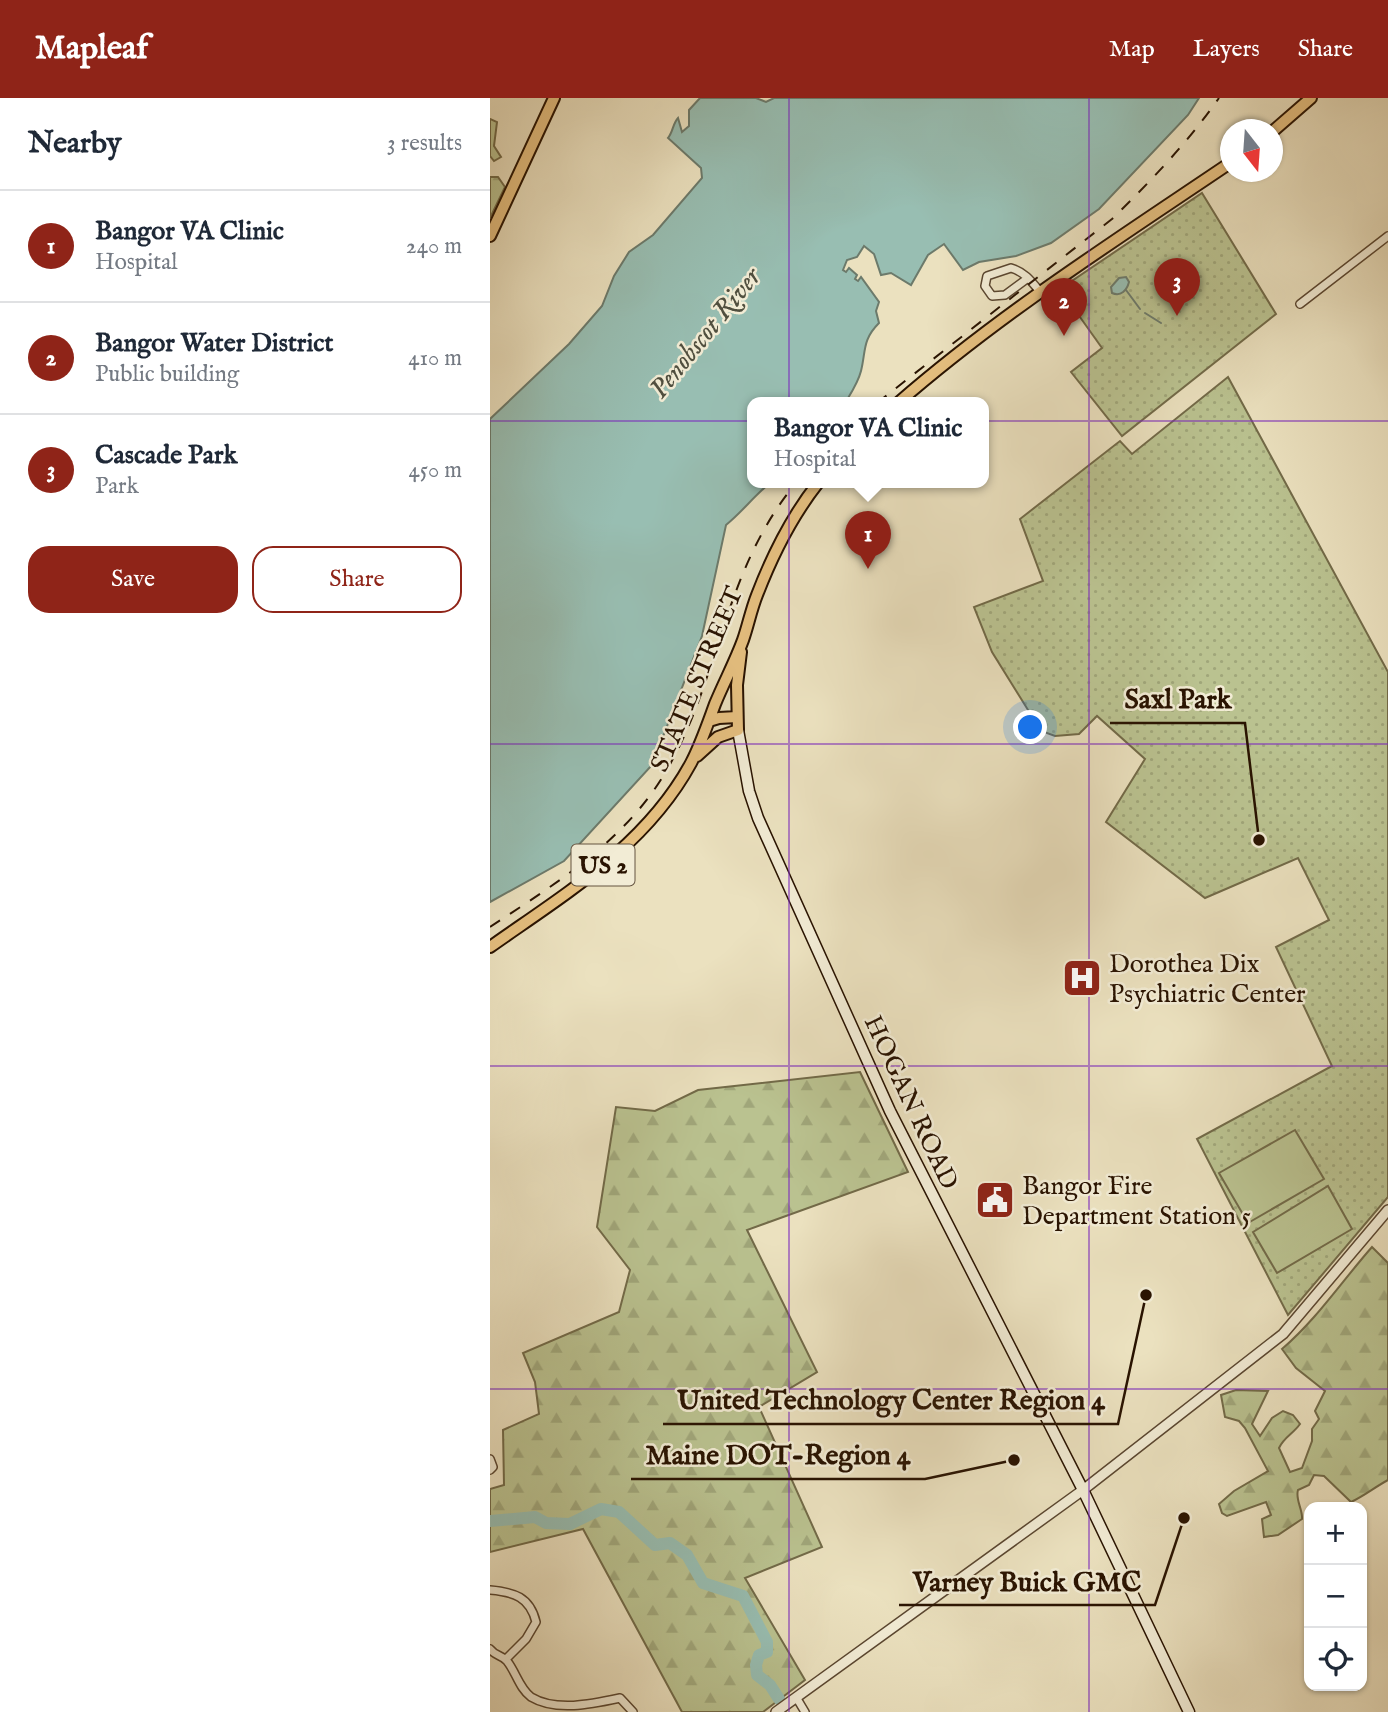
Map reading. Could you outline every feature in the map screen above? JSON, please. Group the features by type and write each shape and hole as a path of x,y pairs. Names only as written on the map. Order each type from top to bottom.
{"main road":[{"path":"490,236 554,98"},
{"path":"1283,122 1311,98"},
{"path":"905,397 938,369 1041,293 1220,170"},
{"name":"STATE STREET","path":"490,947 615,857 668,800 693,760 743,641 756,597 770,563 796,514 814,488"},
{"name":"HOGAN ROAD","path":"743,641 739,666 738,730 749,791 758,818 868,1064 936,1205 1083,1490 1189,1712"},
{"path":"709,721 737,717"},
{"path":"693,760 718,737 738,730"}],"street":[{"path":"1300,304 1388,236"},
{"path":"1028,278 1005,295 997,296 992,296 984,282 987,276 993,273 1012,268 1028,278 1041,293"},
{"path":"776,1712 1083,1490 1283,1334 1388,1210"},
{"path":"490,1459 493,1467 490,1470"},
{"path":"490,1590 523,1598 533,1608 536,1622 526,1639 506,1660"},
{"path":"490,1649 506,1660 531,1697 547,1706 567,1709 620,1698 633,1712"},
{"path":"796,1697 805,1712"}],"green space":[{"path":"490,119 497,122 494,146 501,157 494,161 490,156"},
{"path":"490,177 498,177 505,187 490,218"},
{"path":"1202,193 1276,314 1122,436 1071,372 1102,348 1060,289"},
{"path":"1228,377 1388,672 1388,1197 1288,1315 1197,1139 1332,1066 1276,947 1329,920 1298,858 1205,898 1106,822 1145,759 1097,716 1079,734 1055,736 1044,732 992,652 974,607 1043,581 1020,519 1120,441 1132,454"},
{"path":"860,1072 908,1172 747,1230 817,1372 759,1407 822,1547 745,1578 805,1680 763,1712 682,1712 583,1529 490,1552 490,1489 504,1485 503,1430 539,1414 535,1382 523,1353 619,1312 630,1270 597,1227 616,1107 655,1111 698,1090"},
{"path":"1295,1130 1324,1179 1248,1223 1219,1173"},
{"path":"1328,1186 1352,1229 1277,1273 1253,1232"},
{"path":"1372,1247 1388,1263 1388,1480 1351,1502 1324,1476 1314,1475 1309,1485 1298,1490 1302,1519 1278,1535 1264,1537 1262,1519 1271,1515 1266,1502 1227,1516 1222,1513 1219,1504 1234,1491 1268,1471 1245,1428 1239,1421 1225,1417 1221,1395 1236,1390 1268,1391 1252,1424 1260,1436 1272,1418 1283,1411 1293,1415 1300,1424 1279,1448 1290,1472 1302,1468 1312,1441 1312,1429 1319,1419 1315,1411 1325,1391 1296,1368 1282,1349 1318,1313"}],"water":[{"name":"Penobscot River","path":"700,98 756,98 766,102 774,98 1199,98 1188,115 1099,209 1051,243 1016,256 979,262 963,270 944,244 928,255 911,285 891,273 881,275 874,254 864,246 857,257 847,260 843,270 846,272 849,268 857,275 855,279 858,281 861,277 879,302 876,311 879,323 867,340 858,380 848,397 747,397 747,488 765,488 726,525 702,636 652,765 564,861 490,902 490,419 569,344 602,306 614,276 629,252 653,235 702,178 701,168 668,138 678,118 682,132 689,126 689,110"},
{"path":"1126,277 1129,282 1125,290 1118,294 1112,293 1111,287 1119,278"}],"waterway":[{"path":"1126,290 1140,309"},
{"path":"1145,313 1161,323"},
{"path":"490,1521 535,1517 546,1523 570,1524 601,1509 619,1512 655,1545 670,1543 687,1555 703,1583 743,1596 767,1642 767,1652 759,1655 757,1675 770,1685 779,1699"}],"railway":[{"path":"885,397 1112,219 1168,161 1219,98"},
{"path":"490,927 586,860 609,841 648,798 684,737 752,553 771,517 792,488"}],"place":[{"name":"Cascade Park","path":"1177,316"},
{"name":"Bangor Water District","path":"1064,336"},
{"name":"Bangor VA Clinic","path":"868,569"},
{"name":"Saxl Park","path":"1259,840"},
{"name":"Dorothea Dix Psychiatric Center","path":"1082,978"},
{"name":"Bangor Fire Department Station 5","path":"995,1200"},
{"name":"United Technology Center Region 4","path":"1146,1295"},
{"name":"Maine DOT-Region 4","path":"1014,1460"},
{"name":"Varney Buick GMC","path":"1184,1518"}]}
